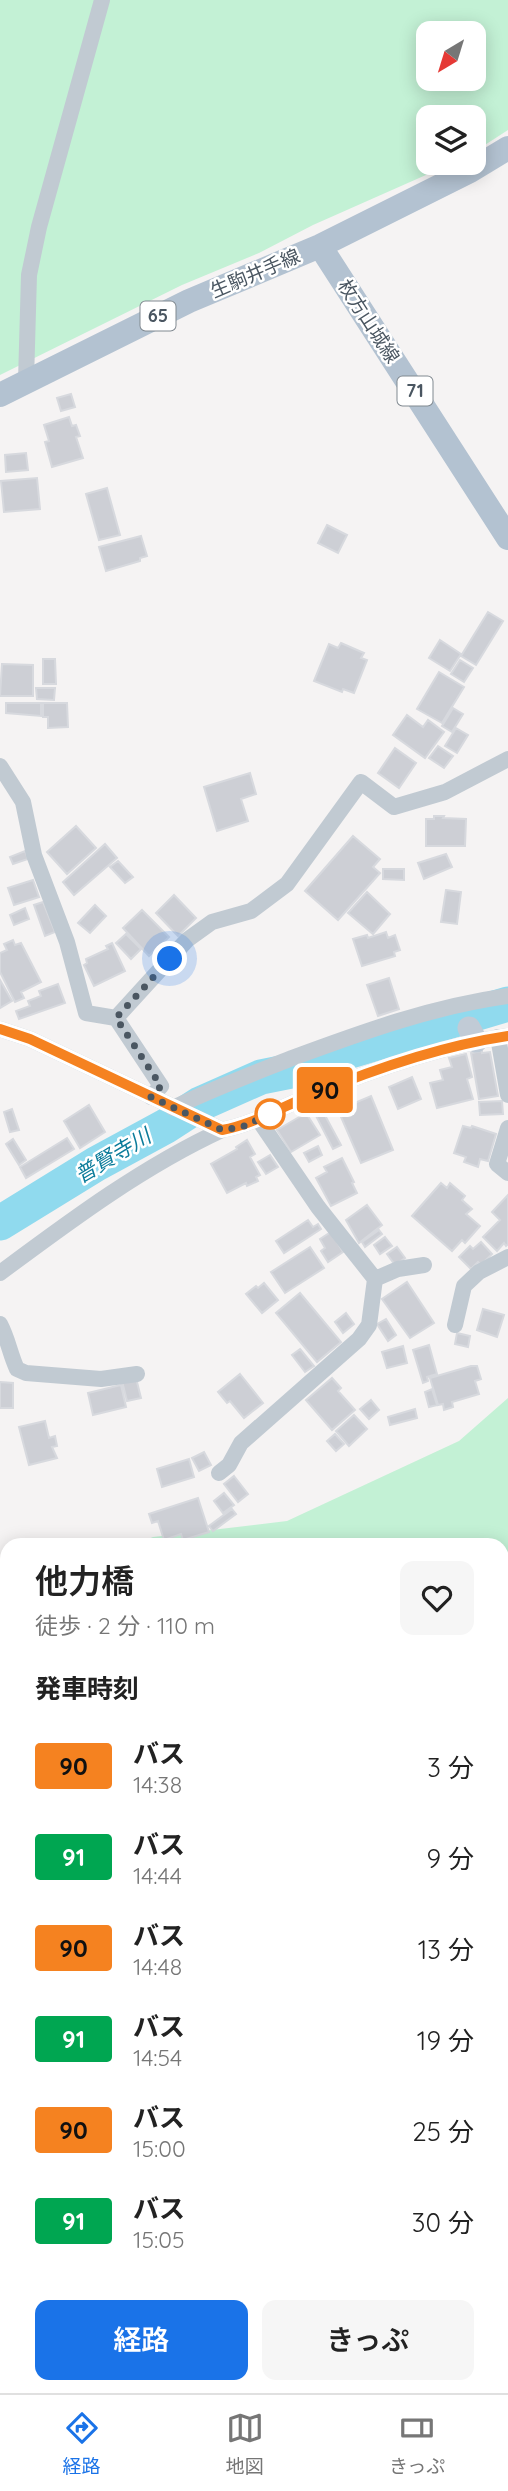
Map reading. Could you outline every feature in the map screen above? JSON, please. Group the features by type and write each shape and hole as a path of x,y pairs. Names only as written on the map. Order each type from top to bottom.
{"main road":[{"name":"生駒井手線","path":"0,395 189,301 320,246 470,171 508,148"},
{"name":"枚方山城線","path":"320,246 508,538"}],"street":[{"path":"26,380 29,275 39,227 102,0"},
{"path":"116,1018 187,940 212,922 251,911 287,884 361,782 394,807 445,792 508,759"},
{"path":"0,765 23,802 34,855 67,942 86,1013 116,1018 161,1086 151,1097"},
{"path":"177,1110 209,1090 369,1029 460,1003 508,996"},
{"path":"0,1029 30,1039 222,1130"},
{"path":"0,1273 89,1207 195,1143 222,1130 242,1127 310,1095 375,1071 488,1035 508,1095"},
{"path":"219,1474 229,1465 241,1443 359,1339 369,1325 375,1279 317,1207 258,1119"},
{"path":"508,1128 497,1164 508,1173"},
{"path":"455,1325 464,1286 479,1272 508,1257"},
{"path":"375,1279 398,1269 424,1265"},
{"path":"0,1324 10,1342 17,1369 26,1373 101,1379 137,1374"}],"green space":[{"path":"0,0 508,0 508,130 486,144 486,105 416,105 416,175 426,175 313,225 259,253 182,285 0,375"},
{"path":"508,1398 508,1538 151,1538 287,1521 459,1441"}],"building":[{"path":"71,394 75,407 61,411 57,398"},
{"path":"69,417 80,436 76,437 83,458 52,467 45,442 49,441 44,425"},
{"path":"26,453 28,470 6,472 5,455"},
{"path":"37,478 40,509 4,512 1,481"},
{"path":"107,488 120,535 99,540 86,494"},
{"path":"327,525 347,535 338,553 318,543"},
{"path":"141,536 147,556 140,558 140,561 106,571 99,547"},
{"path":"488,612 503,621 476,665 461,656"},
{"path":"440,640 461,654 450,671 429,658"},
{"path":"341,643 364,653 361,658 367,660 354,693 343,689 342,692 314,681 329,644 338,648"},
{"path":"43,659 55,659 56,684 43,684"},
{"path":"460,660 473,668 464,682 451,674"},
{"path":"2,664 33,665 33,696 0,696"},
{"path":"439,672 464,687 442,723 417,709"},
{"path":"36,688 55,688 54,700 37,699"},
{"path":"6,703 41,703 41,716 6,713"},
{"path":"43,703 67,703 68,727 48,728 48,717 43,717"},
{"path":"453,708 463,714 452,732 442,726"},
{"path":"407,715 423,727 428,720 444,732 425,758 393,735"},
{"path":"456,728 468,735 457,753 445,746"},
{"path":"438,746 453,756 444,768 429,758"},
{"path":"395,748 416,763 399,788 378,773"},
{"path":"250,773 256,794 241,799 248,821 217,831 204,787"},
{"path":"434,816 466,819 465,846 426,846 426,819 434,819"},
{"path":"76,826 96,848 67,874 47,852"},
{"path":"353,836 380,859 373,867 380,873 338,920 305,891"},
{"path":"105,844 117,858 74,895 63,882"},
{"path":"25,851 28,859 13,864 10,857"},
{"path":"446,854 452,867 424,879 418,863"},
{"path":"118,861 133,877 125,883 110,867"},
{"path":"383,869 404,869 404,880 383,879"},
{"path":"33,880 39,897 14,905 8,888"},
{"path":"446,890 461,892 457,924 441,922"},
{"path":"367,892 390,914 373,934 348,913"},
{"path":"174,895 196,918 178,936 156,913"},
{"path":"43,902 55,932 45,936 34,905"},
{"path":"95,905 106,916 90,933 78,923"},
{"path":"25,908 29,919 14,925 10,915"},
{"path":"142,910 169,937 149,956 123,928"},
{"path":"386,932 388,938 395,935 400,950 394,952 395,956 362,966 353,939 367,935 368,938"},
{"path":"126,934 141,949 131,959 116,943"},
{"path":"13,940 15,945 21,943 41,982 21,992 24,998 15,1002 0,972 0,953 7,950 4,944"},
{"path":"112,943 125,971 94,986 84,965 87,963 86,959 108,949 106,946"},
{"path":"389,978 399,1009 378,1016 367,985"},
{"path":"0,980 12,1001 0,1008"},
{"path":"58,984 65,1003 19,1019 16,1011 30,1006 28,1001 41,996 39,991"},
{"path":"490,1052 498,1096 479,1099 471,1053"},
{"path":"466,1054 472,1077 467,1079 473,1099 437,1108 430,1083 443,1080 440,1070 452,1067 449,1058"},
{"path":"412,1077 421,1099 398,1109 389,1087"},
{"path":"371,1096 393,1150 361,1163 338,1110"},
{"path":"502,1101 503,1114 480,1115 479,1102"},
{"path":"89,1105 105,1132 80,1148 64,1121"},
{"path":"321,1108 341,1145 333,1149 314,1112"},
{"path":"12,1109 19,1130 10,1132 4,1112"},
{"path":"306,1113 320,1135 291,1152 277,1130"},
{"path":"463,1126 472,1126 496,1134 488,1161 480,1159 478,1167 464,1162 466,1157 454,1153"},
{"path":"67,1138 74,1149 26,1178 20,1167"},
{"path":"13,1139 26,1160 19,1165 6,1144"},
{"path":"247,1140 255,1154 250,1157 260,1175 256,1177 258,1181 247,1186 246,1183 227,1193 211,1164"},
{"path":"318,1146 322,1155 309,1162 304,1153"},
{"path":"270,1155 278,1167 266,1174 258,1162"},
{"path":"342,1158 357,1193 331,1206 316,1178 327,1172 324,1167"},
{"path":"441,1183 447,1188 450,1183 465,1196 462,1200 472,1209 466,1214 480,1226 465,1243 462,1240 452,1251 412,1216"},
{"path":"508,1195 508,1244 506,1246 504,1243 497,1251 483,1237 500,1220 492,1212"},
{"path":"367,1205 382,1225 359,1243 346,1220"},
{"path":"308,1220 313,1227 318,1224 321,1229 284,1253 276,1241"},
{"path":"379,1230 382,1234 365,1247 362,1242"},
{"path":"331,1232 343,1252 328,1262 321,1251 325,1248 320,1239"},
{"path":"385,1237 392,1246 380,1254 374,1245"},
{"path":"481,1242 492,1254 481,1265 478,1262 471,1269 459,1257 470,1246 473,1249"},
{"path":"310,1247 324,1268 285,1293 271,1272"},
{"path":"397,1247 405,1258 395,1265 387,1254"},
{"path":"407,1282 434,1323 410,1338 382,1299"},
{"path":"264,1283 278,1300 262,1313 246,1294"},
{"path":"300,1293 341,1342 317,1362 276,1313"},
{"path":"483,1309 504,1315 497,1337 477,1330"},
{"path":"346,1313 354,1324 343,1333 335,1322"},
{"path":"386,1319 396,1335 388,1341 377,1324"},
{"path":"457,1333 470,1336 468,1347 455,1344"},
{"path":"429,1345 437,1374 427,1377 428,1381 423,1383 413,1350"},
{"path":"403,1346 407,1363 387,1368 382,1352"},
{"path":"300,1349 314,1366 305,1372 292,1355"},
{"path":"477,1366 481,1379 475,1381 479,1394 452,1402 453,1407 444,1410 443,1404 438,1405 430,1378"},
{"path":"240,1374 263,1403 244,1418 230,1401 227,1403 218,1392"},
{"path":"136,1378 141,1398 127,1401 122,1381"},
{"path":"332,1378 341,1388 338,1391 355,1410 332,1430 306,1400"},
{"path":"0,1382 13,1383 13,1408 0,1408"},
{"path":"121,1385 126,1407 93,1415 88,1393"},
{"path":"432,1389 437,1405 429,1407 425,1392"},
{"path":"371,1400 379,1410 369,1419 360,1409"},
{"path":"415,1409 417,1418 390,1425 388,1417"},
{"path":"354,1415 367,1429 349,1446 336,1431"},
{"path":"45,1421 49,1438 55,1436 57,1446 52,1447 57,1458 29,1465 19,1427"},
{"path":"335,1434 344,1444 336,1451 327,1441"},
{"path":"204,1452 211,1465 199,1471 192,1458"},
{"path":"189,1459 194,1477 162,1487 157,1469"},
{"path":"234,1476 248,1494 238,1502 224,1484"},
{"path":"224,1493 234,1505 223,1513 214,1501"},
{"path":"198,1498 209,1532 190,1538 182,1538 181,1534 163,1538 158,1521 152,1523 149,1514"},
{"path":"232,1509 236,1514 213,1531 209,1526"}],"waterway":[{"name":"普賢寺川","path":"0,1223 200,1104 261,1077 296,1070 337,1055 508,1004"}],"bus line":[{"name":"90","path":"0,1029 30,1039 222,1130 242,1127 310,1095 375,1071 476,1041 508,1036"}],"route":[{"path":"170,959 116,1018 161,1086 151,1097 222,1130 242,1127 276,1111 270,1114"}]}
